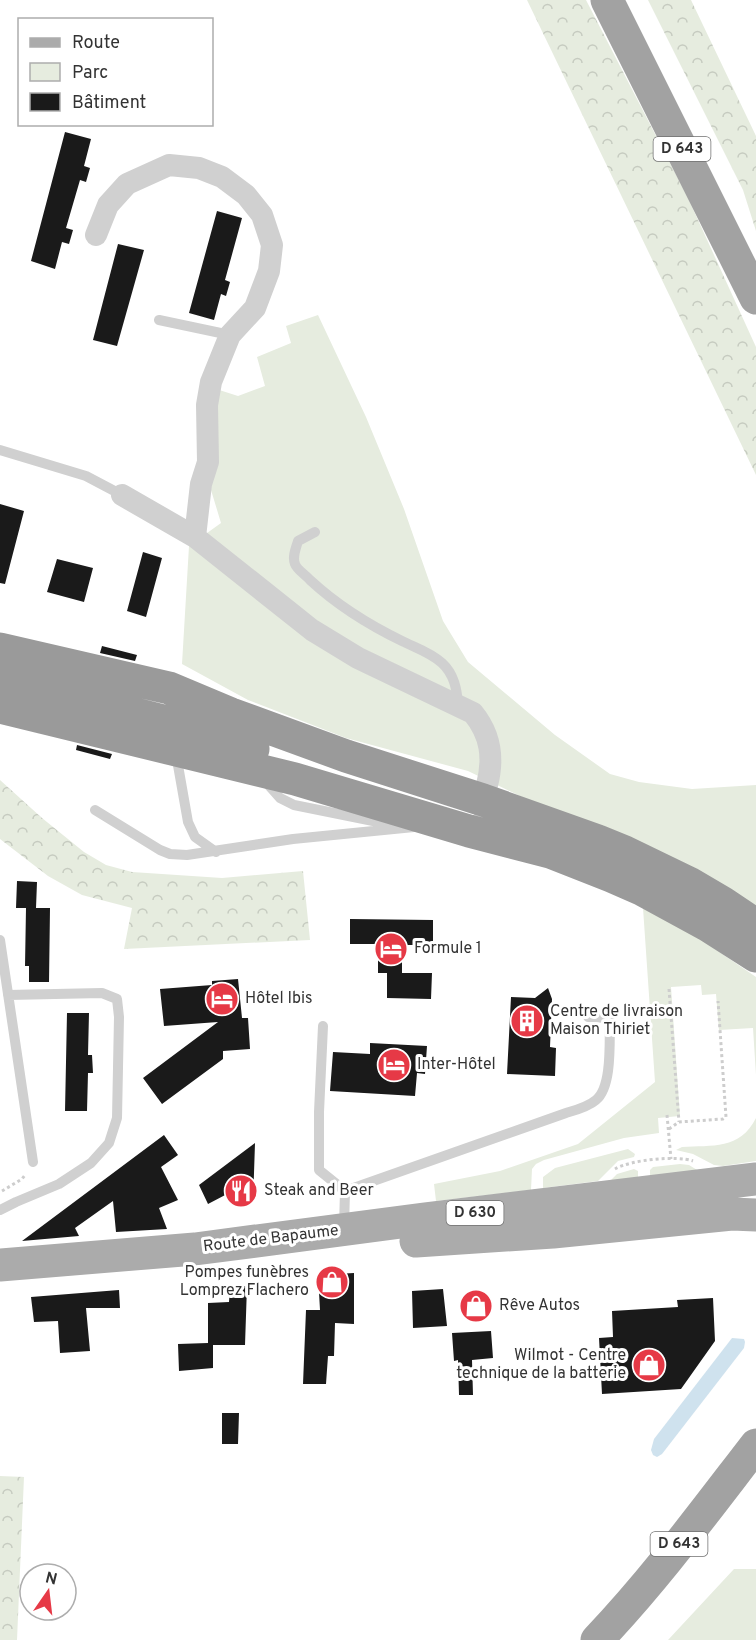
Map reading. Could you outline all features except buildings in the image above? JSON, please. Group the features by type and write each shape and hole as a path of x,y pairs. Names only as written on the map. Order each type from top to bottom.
{"highway":[{"name":"D 643","path":"607,0 756,298"},
{"path":"0,649 169,688 231,714 346,756 483,800 625,852 688,883 756,925"},
{"path":"0,680 187,727 354,783 469,831"},
{"path":"0,707 295,779 469,831 550,852 643,890 709,926 756,956"},
{"name":"D 643","path":"597,1640 646,1585 756,1445"}],"main road":[{"name":"Route de Bapaume","path":"345,1237 618,1196 756,1179"},
{"path":"553,1232 557,1221 566,1215 618,1196"},
{"name":"Route de Bapaume","path":"0,1264 345,1237 553,1232 732,1214 756,1215"}],"street":[{"path":"96,235 108,205 127,184 169,165 199,168 222,177 246,195 262,215 272,245 269,271 255,308 230,335 211,382 207,405 208,462 201,484 195,537"},
{"path":"123,495 195,537 312,630 358,658 473,713 483,726 490,747 490,768 483,800 484,810 489,820 550,852"}],"lane":[{"path":"159,320 230,335"},
{"path":"0,450 86,477 123,495"},
{"path":"315,532 298,541 295,565 350,612 402,642 426,652 443,664 452,676 457,690 458,705"},
{"path":"175,750 188,822 195,837 216,852"},
{"path":"254,769 280,798 294,806 405,827 469,831"},
{"path":"95,810 159,850 170,854 216,852 293,839 405,827"},
{"path":"0,940 33,1162"},
{"path":"0,1210 59,1184 91,1163 109,1143 117,1118 119,1017 117,999 102,993 8,995"},
{"path":"345,1191 590,1104 598,1098 607,1077 610,1018 588,1017"},
{"path":"323,1026 319,1170 345,1191"},
{"path":"345,1191 345,1237"}],"path":[{"path":"669,989 679,1122"},
{"path":"669,1129 679,1122 726,1117 718,1001"},
{"path":"667,1115 671,1159"},
{"path":"0,1192 22,1179 33,1162"}],"green space":[{"path":"527,0 586,0 688,198 756,347 756,475"},
{"path":"648,0 691,0 756,136 756,231 743,190"},
{"path":"318,315 366,417 404,509 443,621 468,662 555,735 610,774 639,782 692,789 756,785 756,910 468,771 346,738 248,700 182,664 189,546 221,523 208,480 213,388 238,396 265,386 257,357 291,343 286,326"},
{"path":"0,780 84,852 106,865 132,872 222,878 303,871 310,940 124,949 132,908 82,895 48,876 0,839"},
{"path":"643,908 693,934 756,977 756,1075 753,1028 719,1030 716,994 702,995 701,985 671,987 680,1116 658,1118 659,1133 624,1138 544,1160 532,1169 531,1190 436,1201 434,1184 500,1171 578,1144 655,1082"},
{"path":"756,1118 756,1161 723,1166 714,1165 693,1154 676,1150 682,1147 724,1144 733,1141 742,1136"},
{"path":"628,1149 635,1154 634,1157 618,1161 598,1181 543,1188 543,1177 555,1168"},
{"path":"689,1165 702,1173 650,1176 650,1170 653,1167"},
{"path":"634,1169 638,1171 638,1178 608,1183 617,1174"},
{"path":"0,1476 24,1477 20,1562 18,1562 17,1640 0,1640"},
{"path":"734,1569 756,1569 756,1640 668,1640"}],"water":[{"path":"732,1338 744,1339 744,1348 662,1454 657,1457 653,1455 651,1450 654,1439"}],"place":[{"name":"Formule 1","path":"391,949"},
{"name":"Hôtel Ibis","path":"222,999"},
{"name":"Centre de livraison Maison Thiriet","path":"527,1021"},
{"name":"Inter-Hôtel","path":"394,1065"},
{"name":"Steak and Beer","path":"241,1191"},
{"name":"Pompes funèbres Lomprez Flachero","path":"332,1282"},
{"name":"Rêve Autos","path":"476,1306"},
{"name":"Wilmot - Centre technique de la batterie","path":"649,1365"}]}
